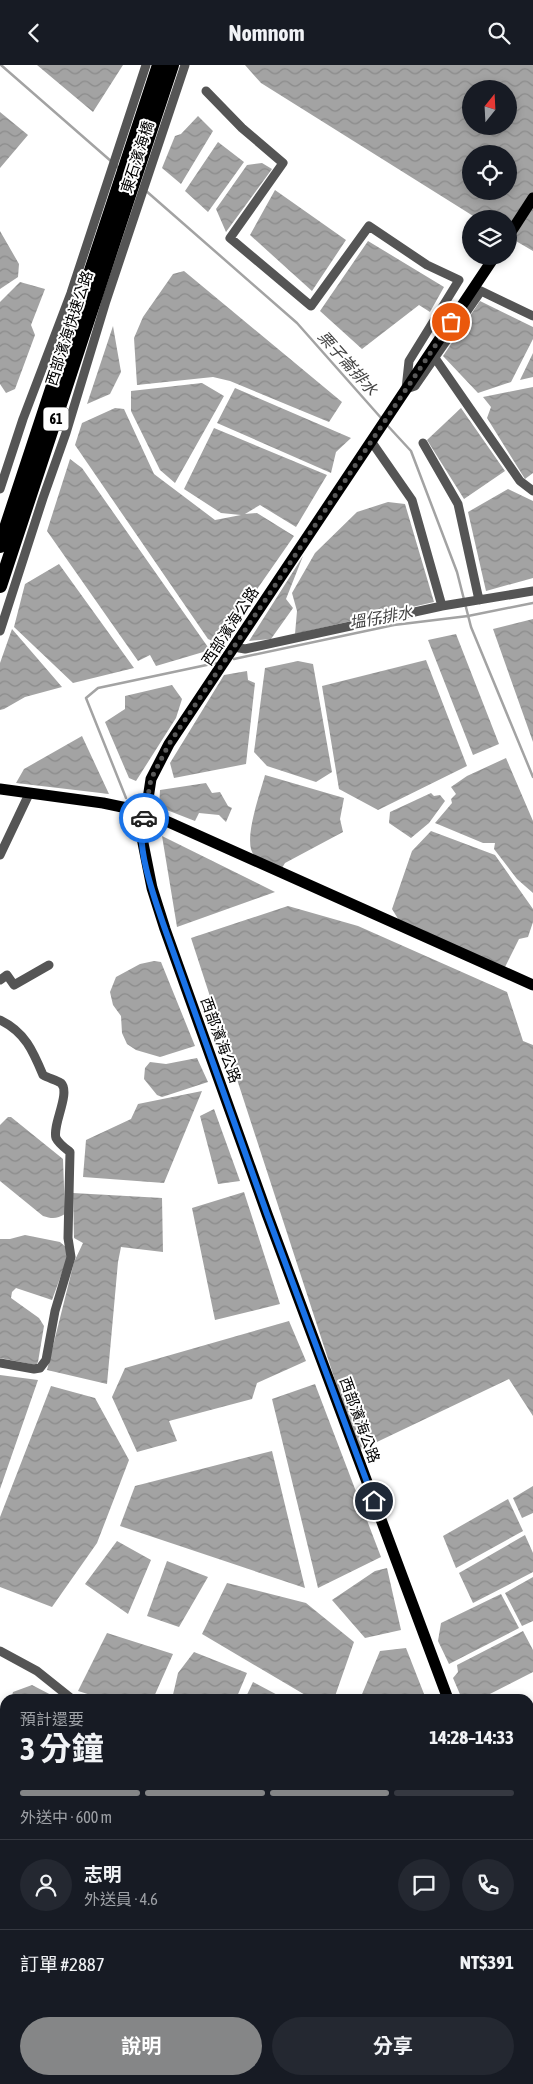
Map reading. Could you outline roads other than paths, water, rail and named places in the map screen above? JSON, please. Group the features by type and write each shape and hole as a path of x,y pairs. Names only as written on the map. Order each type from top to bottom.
{"highway":[{"name":"東石濱海橋","path":"97,234 159,65"},
{"name":"東石濱海橋","path":"115,256 172,65"},
{"name":"西部濱海快速公路","path":"0,546 97,234"},
{"name":"西部濱海快速公路","path":"0,586 30,492 115,256"}],"main road":[{"path":"517,223 533,198"},
{"path":"404,393 489,265"},
{"name":"西部濱海公路","path":"404,393 234,647 159,763 151,779 146,812 140,828 152,888 165,929 267,1214 446,1694"},
{"path":"0,789 103,803 146,812 533,985"}],"street":[{"name":"東石濱海橋","path":"97,234 146,65"},
{"name":"東石濱海橋","path":"115,256 185,65"},
{"path":"206,91 242,128 282,163 230,238 311,306 369,226 428,265 460,280 409,361 404,393"},
{"path":"0,489 23,419 71,293 97,234"},
{"path":"0,631 66,433 115,256"},
{"path":"404,393 415,386 481,291 533,316"},
{"path":"436,358 520,481 533,491"},
{"path":"371,441 412,500 442,606"},
{"path":"424,443 458,503 479,600"},
{"path":"234,647 245,649 442,606 533,591"},
{"path":"0,855 28,794"},
{"path":"0,980 7,975 14,985 49,965"},
{"path":"0,1021 17,1031 33,1050 43,1075 61,1083 64,1089 56,1139 70,1152 68,1237 71,1257 55,1311 46,1360 40,1368 34,1369 0,1363"},
{"path":"0,1651 37,1671 66,1694"}],"water":[{"path":"37,65 123,65 93,112"},
{"path":"245,65 533,65 533,251 517,242 517,210 464,210 261,83"},
{"path":"0,112 28,135 0,168"},
{"path":"198,116 213,131 181,184 162,168 175,136 181,134"},
{"path":"218,142 244,162 208,212 185,191"},
{"path":"262,163 272,169 226,232 216,209 247,165"},
{"path":"275,190 346,240 312,291 250,235"},
{"path":"0,231 19,264 18,277 0,289"},
{"path":"368,241 444,287 430,312 419,305 362,349 320,311"},
{"path":"184,271 342,402 329,422 230,381 213,377 137,385 134,338 143,317 173,274"},
{"path":"20,282 45,289 31,325 35,335 15,389 6,393 0,384 0,302"},
{"path":"480,301 533,327 533,339 511,382 478,393 443,356"},
{"path":"113,326 121,372 110,394 87,404"},
{"path":"533,353 533,377 520,380"},
{"path":"202,383 224,396 175,483 160,470 131,411 131,391"},
{"path":"533,387 533,473 525,479 487,418 491,407 483,397"},
{"path":"235,388 351,438 336,452 331,473 217,423"},
{"path":"115,408 124,409 154,474 215,520 241,515 221,513 184,489 214,428 327,475 296,527 260,505 245,514 257,513 294,536 219,644 208,639 75,445 82,423"},
{"path":"461,408 505,471 464,499 427,440"},
{"path":"70,459 82,468 210,650 156,666 150,655 138,661 47,531"},
{"path":"508,489 533,501 533,578 486,591 468,512"},
{"path":"388,502 405,504 434,602 295,634 297,611 292,593 315,553 357,512"},
{"path":"303,556 286,599 293,608 271,639 249,641"},
{"path":"59,564 134,668 73,683 14,627 25,584"},
{"path":"533,619 533,742 493,629"},
{"path":"12,629 62,687 25,697 0,710 0,663"},
{"path":"456,634 499,744 473,755 428,640"},
{"path":"426,660 467,766 378,810 339,789 322,686"},
{"path":"298,661 313,664 332,772 316,782 267,766 254,752 265,668"},
{"path":"247,671 248,680 255,683 246,764 174,778 170,763 224,675"},
{"path":"172,685 182,699 176,718 136,781 129,778 105,722 125,709 125,696"},
{"path":"82,736 109,794 16,783 24,769"},
{"path":"506,758 533,821 533,893 517,879 494,849 495,843 483,843 435,823 452,803 451,799 456,794 451,787 467,776"},
{"path":"265,775 344,798 340,819 343,832 285,863 282,868 263,861 254,855 250,839 251,828"},
{"path":"206,783 212,793 220,792 228,806 232,808 226,822 219,815 199,813 195,821 159,807 160,790"},
{"path":"431,793 434,796 440,795 445,801 429,823 411,838 389,823 390,812"},
{"path":"431,831 495,855 533,909 533,922 528,937 519,939 504,969 400,922 392,909 412,851"},
{"path":"162,836 275,892 177,927"},
{"path":"288,906 358,926 507,992 523,1041 533,1045 533,1416 509,1379 358,1451 191,938"},
{"path":"154,961 161,962 195,1046 160,1057 136,1050 127,1044 122,1033 121,1016 113,1005 110,992 116,977 140,964"},
{"path":"197,1058 208,1082 162,1097 157,1095 144,1079 145,1068 150,1062 166,1064"},
{"path":"202,1091 164,1183 83,1177 86,1140 131,1119 138,1104"},
{"path":"214,1109 240,1181 218,1184 200,1116"},
{"path":"8,1117 11,1117 63,1159 65,1214 62,1216 49,1218 43,1216 0,1181 0,1125"},
{"path":"244,1192 280,1304 215,1320 192,1208"},
{"path":"73,1193 162,1198 163,1252 121,1247 107,1384 47,1370 74,1262 83,1243 74,1238"},
{"path":"25,1235 60,1242 68,1249 67,1259 52,1300 16,1288 12,1292 11,1298 39,1318 44,1326 36,1365 0,1358 0,1239 10,1239"},
{"path":"289,1321 306,1361 257,1383 252,1399 169,1421 177,1441 137,1452 112,1397 125,1368"},
{"path":"0,1375 38,1380 0,1489"},
{"path":"315,1384 381,1557 318,1588 272,1399"},
{"path":"51,1386 95,1398 129,1460 97,1543 52,1607 0,1587 0,1517"},
{"path":"272,1451 305,1588 120,1526 135,1486"},
{"path":"533,1486 533,1513 522,1518 513,1498"},
{"path":"508,1499 523,1531 456,1568 443,1536"},
{"path":"525,1535 533,1553 533,1572 473,1603 459,1573"},
{"path":"117,1541 151,1560 128,1614 85,1584"},
{"path":"167,1561 208,1577 179,1627 147,1616"},
{"path":"387,1568 401,1630 365,1638 332,1600 375,1571"},
{"path":"533,1577 533,1621 522,1626 505,1593"},
{"path":"227,1583 306,1603 354,1642 336,1694 304,1694 202,1634"},
{"path":"501,1594 519,1628 449,1664 438,1641 441,1623"},
{"path":"523,1631 533,1650 533,1672 490,1694 460,1694 453,1678 458,1672 457,1665"},
{"path":"107,1633 173,1654 155,1694 88,1694 78,1691"},
{"path":"406,1648 424,1694 362,1694 380,1651"},
{"path":"194,1652 247,1673 238,1694 173,1694 178,1673"},
{"path":"253,1682 276,1694 247,1694"},
{"path":"32,1685 49,1694 12,1694 13,1692"}],"waterway":[{"name":"栗子崙排水","path":"1,65 120,169"},
{"name":"栗子崙排水","path":"145,190 297,323 382,419"},
{"name":"栗子崙排水","path":"387,425 411,451 457,572 471,627 533,777"},
{"name":"塭仔排水","path":"234,659 394,625 468,616 533,603"},
{"name":"塭仔排水","path":"126,798 86,698 98,688 216,663"}]}
